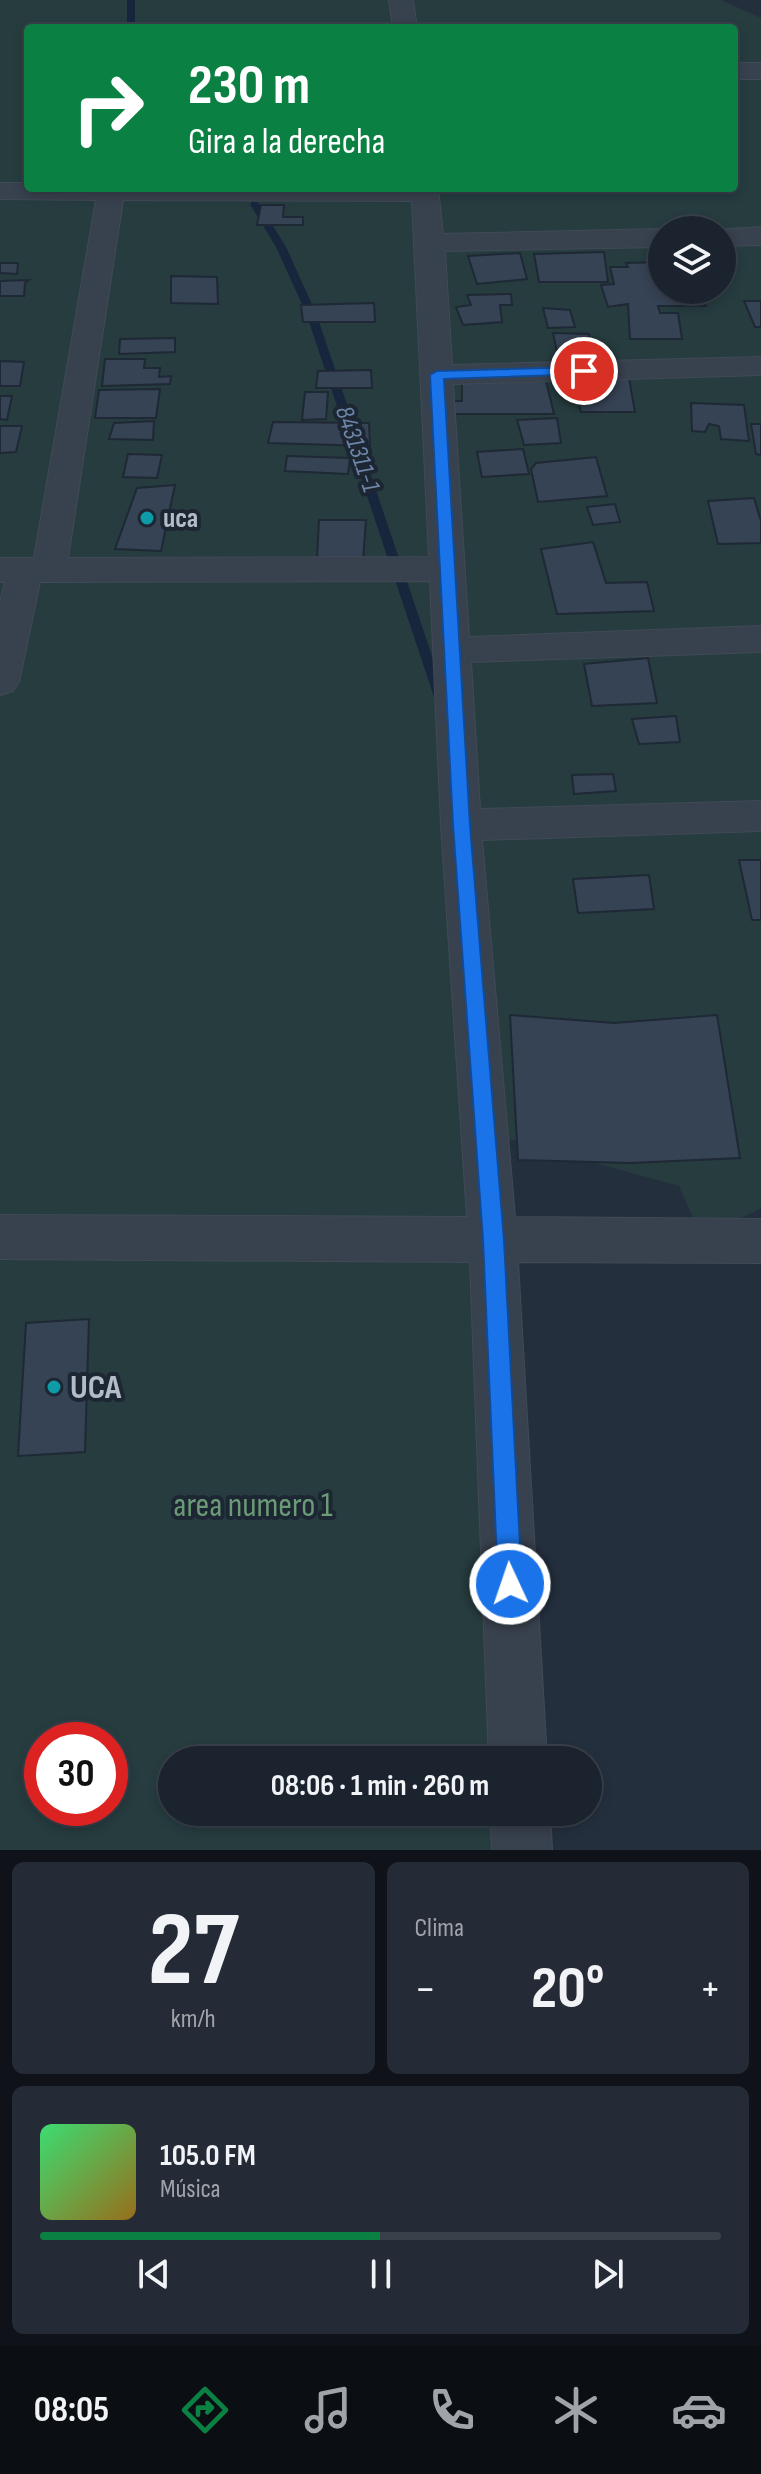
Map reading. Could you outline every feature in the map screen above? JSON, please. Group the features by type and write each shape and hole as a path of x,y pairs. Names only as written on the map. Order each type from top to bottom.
{"street":[{"path":"401,0 404,24"},
{"path":"738,71 761,71"},
{"path":"0,191 24,191"},
{"path":"0,682 111,192"},
{"path":"424,192 430,243 461,825 493,1240 517,1746"},
{"path":"736,237 761,236"},
{"path":"430,243 648,238"},
{"path":"437,375 761,366"},
{"path":"25,570 448,569"},
{"path":"452,650 761,639"},
{"path":"461,825 761,816"},
{"path":"0,1237 761,1241"},
{"path":"521,1826 522,1850"}],"green space":[{"name":"area numero 1","path":"0,0 721,0 761,18 761,1208 728,1222 693,1218 679,1186 486,1133 517,1746 158,1746 158,1826 526,1826 537,1850 0,1850"}],"building":[{"path":"261,205 284,205 283,217 303,217 303,225 257,225"},
{"path":"604,252 608,282 539,282 534,254"},
{"path":"520,253 527,279 477,284 468,256"},
{"path":"648,262 648,304 705,304 658,306 660,313 678,313 682,339 630,339 628,304 608,307 601,285 614,284 610,267 628,267 626,263"},
{"path":"0,263 18,263 17,274 0,273"},
{"path":"171,276 217,277 218,304 171,303"},
{"path":"29,280 25,283 24,296 0,296 0,281"},
{"path":"511,294 512,305 500,305 502,322 463,325 456,307 471,305 467,295"},
{"path":"744,301 761,301 761,327 755,327"},
{"path":"374,303 375,322 303,322 301,305"},
{"path":"543,308 570,310 575,327 548,328"},
{"path":"553,333 589,334 592,353 557,352"},
{"path":"175,338 175,352 119,354 120,339"},
{"path":"105,359 145,359 144,368 160,368 159,377 171,376 170,384 102,386"},
{"path":"0,361 24,362 20,386 0,386"},
{"path":"371,370 372,388 316,388 318,371"},
{"path":"629,378 635,412 581,412 572,381"},
{"path":"546,381 554,414 448,414 448,401 462,401 462,383"},
{"name":"uca","path":"160,389 156,418 95,418 99,390"},
{"path":"305,392 328,392 326,419 302,420"},
{"path":"0,396 12,396 7,420 0,419"},
{"path":"691,403 744,405 749,441 721,439 719,426 709,424 705,432 692,431"},
{"path":"557,418 561,443 524,445 517,420"},
{"name":"uca","path":"154,421 153,440 109,439 114,423"},
{"path":"273,422 369,423 370,446 268,443"},
{"path":"751,424 761,424 761,455 756,454"},
{"path":"0,426 22,426 16,452 0,453"},
{"path":"523,449 529,474 482,477 477,452"},
{"name":"uca","path":"128,454 162,455 157,478 123,477"},
{"path":"287,456 350,458 348,474 285,471"},
{"path":"596,457 607,496 538,502 531,469 536,463"},
{"name":"uca","path":"175,485 161,551 115,549 137,488"},
{"path":"754,498 761,521 761,543 718,544 708,501"},
{"path":"615,504 620,522 593,525 587,507"},
{"path":"319,520 366,520 363,560 317,559"},
{"path":"593,542 606,583 647,582 654,611 557,614 541,549"},
{"path":"648,658 657,703 592,706 584,664"},
{"path":"676,716 680,742 639,744 632,719"},
{"path":"613,774 616,791 574,794 572,775"},
{"path":"739,860 761,860 761,920 752,920"},
{"path":"649,875 654,909 578,913 573,879"},
{"path":"510,1015 614,1023 717,1015 740,1158 631,1163 518,1160"},
{"name":"UCA","path":"89,1319 85,1452 18,1456 26,1323"}],"waterway":[{"name":"8431311-1","path":"131,0 131,24"},
{"name":"8431311-1","path":"255,204 281,247 311,313 440,697"}],"place":[{"name":"uca","path":"147,518"},
{"name":"UCA","path":"54,1387"}],"route":[{"path":"510,1584 493,1240 461,825 437,375 584,371"}]}
